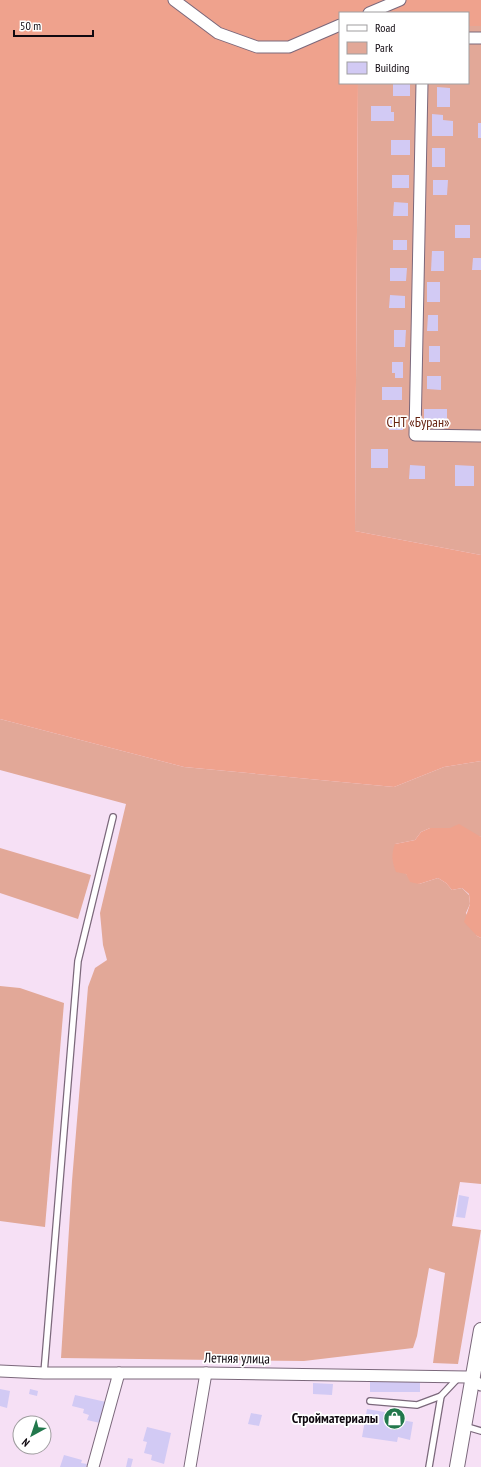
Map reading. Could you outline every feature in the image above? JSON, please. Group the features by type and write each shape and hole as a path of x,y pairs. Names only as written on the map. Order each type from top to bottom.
{"street":[{"path":"174,0 218,33 257,47 289,47 339,25"},
{"path":"371,12 400,0"},
{"path":"469,38 481,38"},
{"path":"422,84 415,435 481,436"},
{"path":"457,1467 471,1380 481,1330"},
{"name":"Летняя улица","path":"0,1371 44,1373 206,1373 471,1380"},
{"path":"93,1467 119,1373"},
{"path":"190,1467 206,1373"}],"lane":[{"path":"44,1373 78,961 114,818"},
{"path":"370,1401 417,1405 441,1396 471,1380"},
{"path":"429,1467 441,1396"},
{"path":"464,1426 481,1431"}],"green space":[{"name":"СНТ «Буран»","path":"469,26 481,26 481,555 355,531 358,84 469,84"},
{"path":"0,719 184,767 394,787 444,767 481,761 481,837 450,828 430,828 421,832 415,840 395,844 406,874 419,884 438,878 446,883 452,890 462,888 469,895 470,904 466,913 477,936 481,938 481,1184 460,1182 452,1226 481,1230 458,1364 433,1363 445,1273 429,1268 417,1336 413,1348 304,1361 61,1358 72,1181 88,987 95,968 107,960 103,945 100,913 126,804 0,770"},
{"path":"0,848 91,875 78,919 0,893"},
{"path":"0,986 20,988 64,1003 45,1227 0,1221"}],"shaded area":[{"path":"0,0 481,0 481,26 469,26 469,12 339,12 339,84 358,84 355,531 481,555 481,761 444,767 394,787 184,767 0,719"},
{"path":"459,824 481,837 481,938 477,936 464,922 470,904 469,894 462,888 452,890 446,883 438,878 419,884 410,882 406,874 396,872 393,861 395,844 415,840 421,832 430,828 450,828"}],"building":[{"path":"393,84 410,84 410,96 393,96"},
{"path":"437,87 450,88 450,107 437,107"},
{"path":"371,106 391,106 391,112 394,112 394,121 371,121"},
{"path":"432,114 443,115 443,120 453,121 453,136 432,136"},
{"path":"478,123 481,123 481,138 478,138"},
{"path":"391,140 410,140 410,155 391,155"},
{"path":"432,148 445,148 445,167 432,167"},
{"path":"392,175 409,175 409,188 392,188"},
{"path":"433,180 448,180 447,195 433,195"},
{"path":"394,202 408,203 408,216 393,216"},
{"path":"455,225 470,225 470,238 455,238"},
{"path":"393,240 407,240 407,250 393,250"},
{"path":"432,251 444,251 444,271 431,271"},
{"path":"473,258 481,258 481,270 472,270"},
{"path":"390,268 407,268 406,281 390,281"},
{"path":"427,282 440,282 440,302 427,302"},
{"path":"390,295 405,296 405,308 389,308"},
{"path":"428,315 438,315 438,331 427,331"},
{"path":"394,330 406,330 405,347 394,347"},
{"path":"429,346 440,346 440,362 429,362"},
{"path":"392,362 403,362 403,378 395,378 395,373 392,373"},
{"path":"427,376 441,376 441,390 427,389"},
{"path":"382,387 402,387 402,400 382,400"},
{"path":"424,409 447,409 447,423 424,423"},
{"path":"389,418 403,418 403,430 389,430"},
{"path":"371,449 388,449 388,468 371,468"},
{"path":"410,465 425,466 425,479 409,479"},
{"path":"455,465 474,466 474,486 455,486"},
{"path":"459,1195 469,1197 465,1218 456,1217"},
{"path":"370,1381 420,1382 420,1392 370,1392"},
{"path":"313,1383 333,1384 332,1395 313,1394"},
{"path":"0,1389 10,1391 7,1408 0,1406"},
{"path":"30,1389 38,1391 37,1396 29,1394"},
{"path":"75,1395 106,1402 100,1423 87,1420 89,1415 83,1413 84,1409 72,1406"},
{"path":"367,1409 402,1415 401,1420 413,1422 410,1440 398,1437 397,1442 362,1437"},
{"path":"251,1413 262,1415 259,1426 248,1424"},
{"path":"147,1427 171,1433 164,1464 151,1460 152,1455 144,1453 147,1442 143,1441"},
{"path":"64,1455 82,1460 81,1463 87,1464 86,1467 60,1467"},
{"path":"128,1458 133,1459 131,1467 126,1467"}],"place":[{"name":"Стройматериалы","path":"394,1418"}]}
